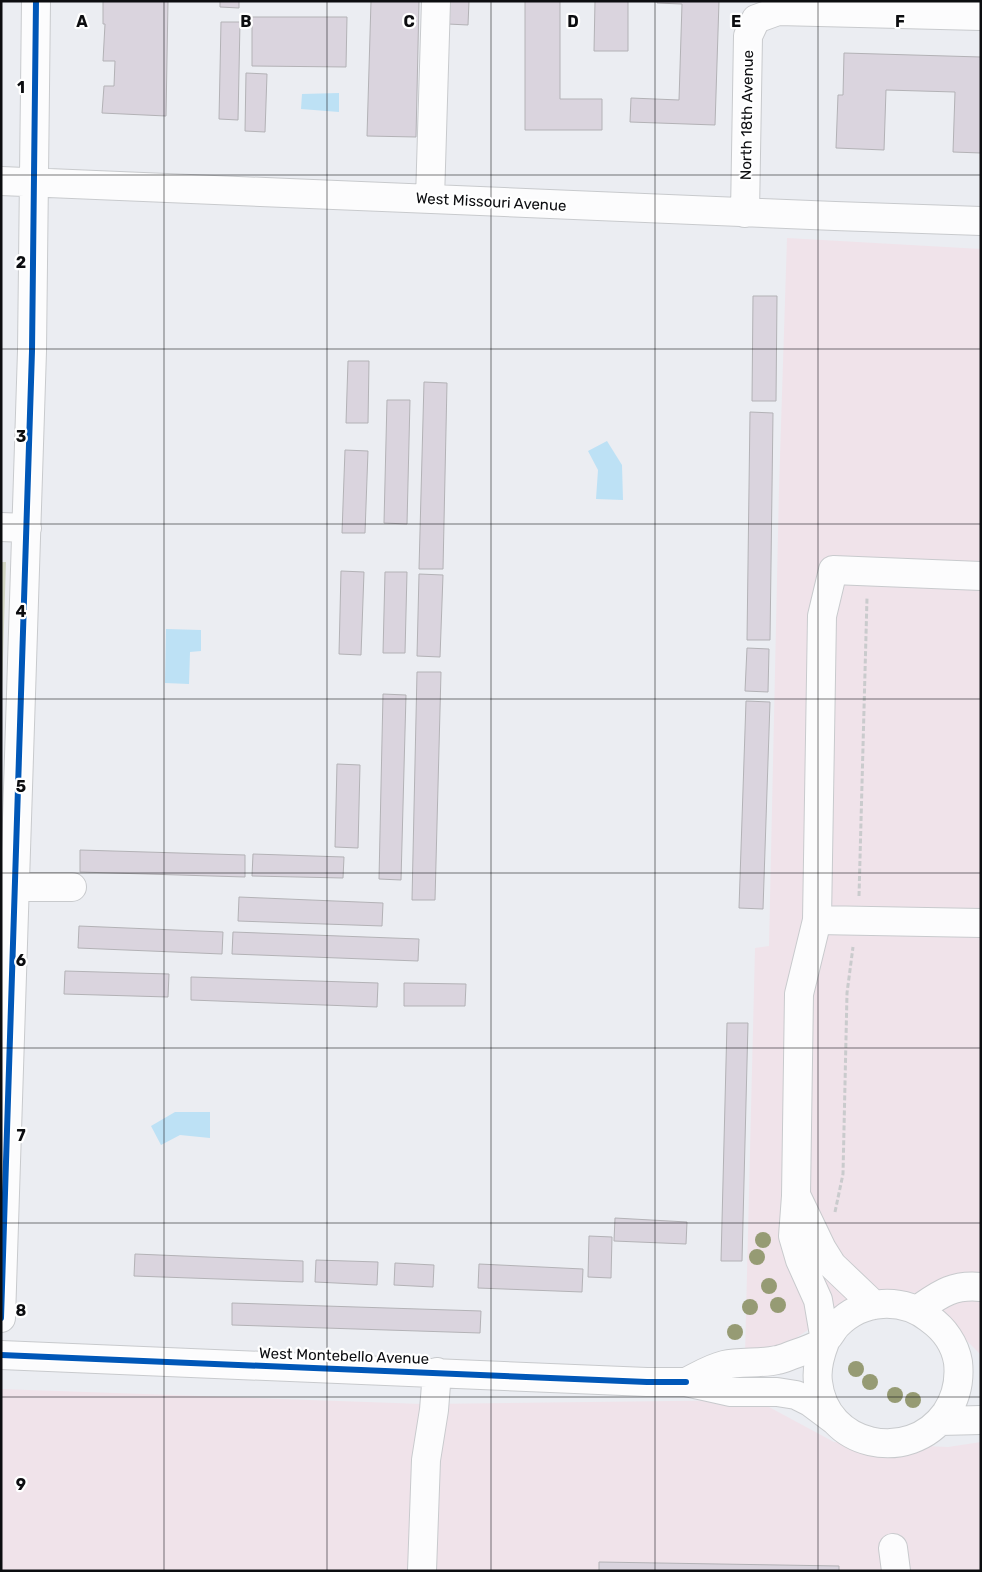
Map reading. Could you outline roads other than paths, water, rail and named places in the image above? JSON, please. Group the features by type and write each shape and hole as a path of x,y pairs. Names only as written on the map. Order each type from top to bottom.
{"street":[{"path":"1,1318 15,887 14,528 32,351 36,1"},
{"path":"430,199 436,1"},
{"name":"North 18th Avenue","path":"745,213 748,36 756,19 778,11 981,16"},
{"name":"West Missouri Avenue","path":"1,181 745,213 981,221"},
{"path":"825,1341 818,1300 800,1260 793,1236 796,1196 799,994 817,920 822,616 833,570 981,576"},
{"path":"15,887 72,888"},
{"path":"817,920 981,923"},
{"path":"796,1196 832,1265 874,1305"},
{"path":"917,1310 946,1290 973,1286 981,1287"},
{"path":"893,1303 917,1310 942,1329 969,1367 958,1384 951,1405 940,1421 921,1436 904,1442 885,1444 866,1441 850,1433 834,1420 823,1402 818,1382 818,1362 825,1341 837,1325 848,1316 874,1305 893,1303"},
{"name":"West Montebello Avenue","path":"686,1382 724,1365 776,1360 825,1341"},
{"name":"West Montebello Avenue","path":"1,1355 686,1382 731,1392 777,1392 796,1395 810,1402 834,1420"},
{"path":"422,1571 426,1460 434,1410 437,1372"},
{"path":"940,1421 981,1420"}],"water":[{"path":"339,93 339,112 301,109 302,94"},
{"path":"607,441 622,465 623,500 596,499 598,470 588,451"},
{"path":"166,629 201,630 201,651 190,652 189,684 165,683"},
{"path":"175,1112 210,1112 210,1138 180,1135 161,1145 151,1126"}]}
